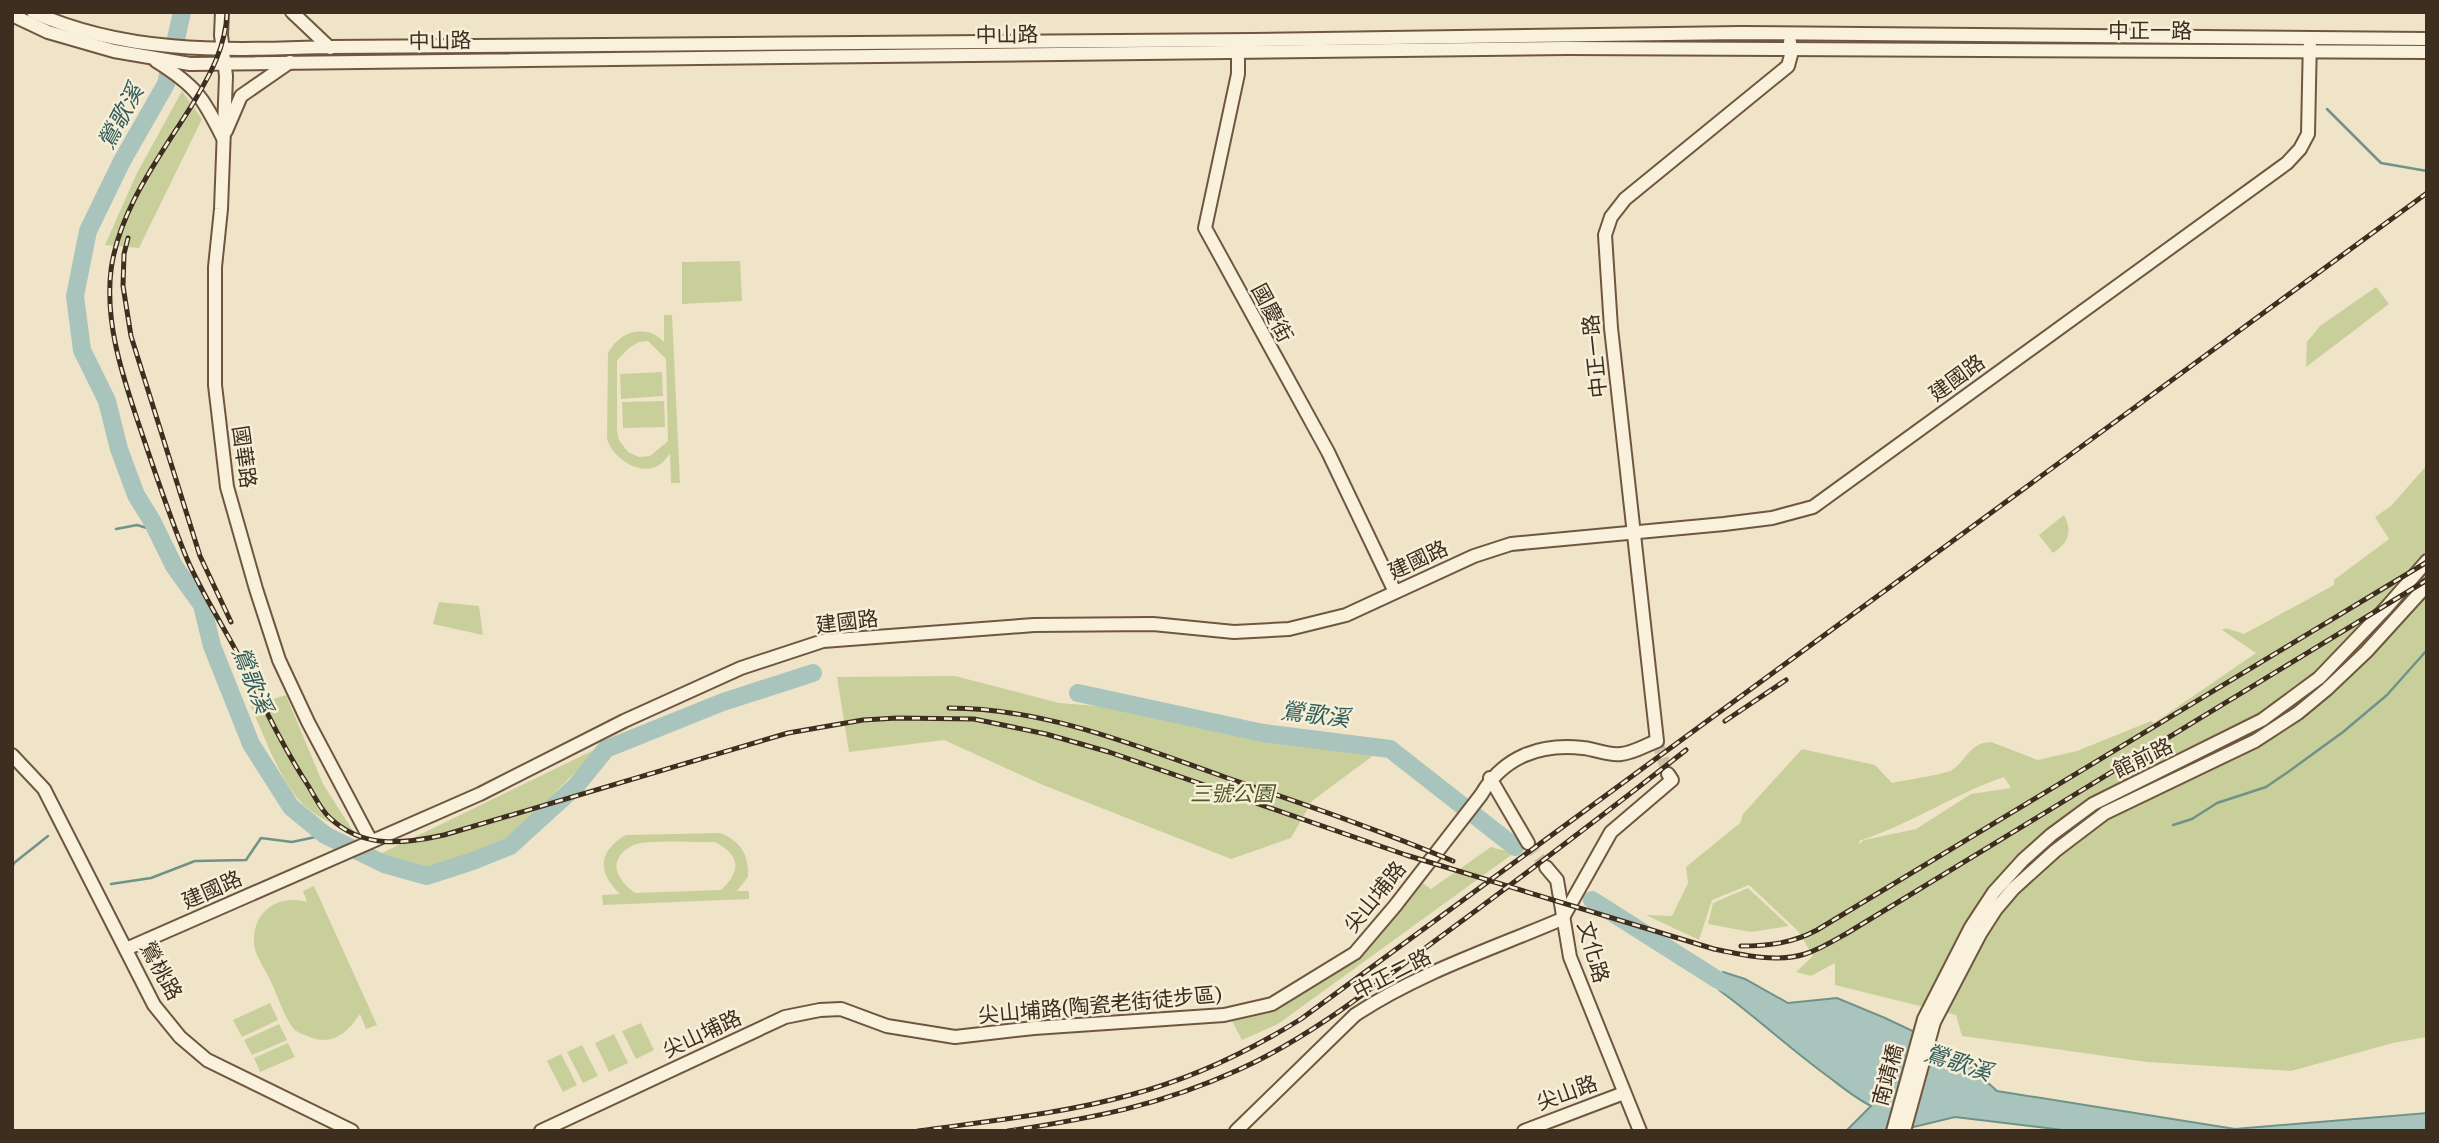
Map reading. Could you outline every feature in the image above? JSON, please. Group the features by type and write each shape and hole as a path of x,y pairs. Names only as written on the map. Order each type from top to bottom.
{"street":[{"path":"33,12 117,41 224,55"},
{"name":"國華路","path":"222,12 223,138 221,209 215,267 215,385 227,487 279,660 307,722 369,842"},
{"path":"292,12 329,47 335,62"},
{"path":"12,15 48,32 114,51 190,64 224,55"},
{"name":"中山路","path":"224,55 290,62 335,62 1015,48 1253,40 1791,34"},
{"name":"中正一路","path":"1490,778 1523,754 1546,748 1582,748 1620,755 1657,741 1611,328 1605,235 1611,217 1625,199 1788,66 1791,34 2427,39"},
{"name":"建國路","path":"126,949 480,794 624,721 741,668 822,641 1034,625 1153,624 1234,632 1289,629 1346,615 1474,556 1511,544 1736,523 1772,518 1813,507 2287,163 2300,149 2308,134 2311,38"},
{"path":"1238,51 1253,40"},
{"name":"中山路","path":"224,55 329,47 1238,51 1789,48"},
{"name":"中正一路","path":"1789,48 2427,52"},
{"name":"國慶街","path":"1238,51 1238,74 1205,228 1328,453 1395,592"},
{"path":"147,56 180,76 199,93 223,138"},
{"path":"223,138 241,96 290,62"},
{"name":"館前路","path":"1926,1031 1971,927 1994,891 2023,860 2092,804 2262,720 2319,678 2427,561"},
{"name":"館前路","path":"1926,1031 1934,1022 1980,934 1997,909 2013,889 2055,851 2105,813 2255,741 2298,713 2366,652 2427,585"},
{"name":"鶯桃路","path":"12,755 44,789 154,1005 180,1037 207,1060 352,1131"},
{"name":"文化路","path":"1640,1131 1570,957 1562,919 1611,832 1672,780 1668,774"},
{"path":"1490,778 1528,843"},
{"name":"尖山埔路","path":"1310,981 1355,953 1481,795 1490,778"},
{"path":"1546,867 1557,880 1562,919"},
{"name":"中正二路","path":"1236,1131 1355,1015 1378,1000 1562,919"},
{"name":"尖山埔路(陶瓷老街徒步區)","path":"887,1026 955,1037 1034,1028 1223,1015 1272,1004 1310,981"},
{"name":"尖山埔路","path":"541,1131 785,1017 842,1009 887,1026"},
{"name":"南靖橋","path":"1893,1131 1926,1031"},
{"name":"南靖橋","path":"1904,1131 1926,1031"},
{"name":"尖山路","path":"1524,1131 1624,1093"}],"green space":[{"path":"182,91 202,119 139,248 105,245 136,175"},
{"path":"740,261 742,301 682,304 682,262"},
{"path":"2376,287 2389,304 2306,367 2307,342 2320,326"},
{"path":"664,315 672,315 680,483 671,483 670,454 654,467 638,468 622,460 607,439 608,353 619,339 634,332 649,333 664,342","holes":["648,341 666,359 668,441 650,456 639,457 628,452 619,440 617,360 629,348 639,342"]},
{"path":"662,372 663,396 621,399 620,374"},
{"path":"664,401 665,427 623,428 622,402"},
{"path":"2427,465 2427,1037 2393,1043 2291,1071 2147,1062 1962,1036 1956,1015 1835,985 1835,963 1811,976 1796,972 1813,956 1798,931 1749,885 1712,900 1699,940 1646,915 1672,916 1688,883 1686,867 1740,823 1743,814 1802,749 1875,765 1892,783 1952,770 1973,748 1984,743 1991,742 2038,760 2077,751 2151,721 2154,723 2256,653 2222,630 2226,628 2244,634 2334,585 2334,580 2389,539 2375,517 2391,506","holes":["2004,777 2011,788 1971,794 1916,829 1864,840 1859,844 1859,841 1896,827"]},
{"path":"2064,515 2068,537 2053,553 2039,535"},
{"path":"439,602 479,606 483,635 433,624"},
{"name":"三號公園","path":"955,676 1059,703 1112,707 1281,742 1378,752 1312,801 1291,838 1231,859 1043,785 944,740 849,752 837,677"},
{"path":"286,695 323,784 355,834 325,820 305,806 291,790 278,767 251,706"},
{"path":"602,746 503,844 428,868 380,854"},
{"path":"720,833 727,836 738,845 745,856 748,877 737,891 749,891 749,899 603,905 602,895 620,894 604,870 606,855 617,841 626,835","holes":["715,842 733,858 735,870 721,890 635,893 618,875 619,858 623,852 637,844"]},
{"path":"1491,847 1514,853 1278,1024 1242,1040 1231,1019 1324,976 1421,882 1431,889"},
{"path":"314,886 377,1025 366,1029 360,1014 344,1033 324,1040 307,1036 293,1028 254,944 257,923 268,908 286,901 307,902 303,891"},
{"path":"1748,888 1789,926 1751,932 1708,924 1713,903"},
{"path":"270,1003 278,1020 242,1037 233,1020"},
{"path":"641,1023 654,1050 636,1059 622,1031"},
{"path":"279,1024 287,1040 252,1055 244,1040"},
{"path":"614,1034 628,1063 609,1072 595,1043"},
{"path":"288,1043 295,1057 260,1072 254,1058"},
{"path":"582,1045 598,1076 583,1083 567,1052"},
{"path":"561,1054 577,1085 563,1092 547,1061"}],"water":[{"path":"1723,972 1745,979 1788,1003 1837,998 1885,1018 1951,1049 1997,1091 2235,1129 2427,1113 2427,1131 2071,1131 1955,1117 1897,1131 1846,1131 1871,1106 1812,1065 1719,990"}],"waterway":[{"name":"鶯歌溪","path":"182,12 166,84 122,161 88,231 75,296 82,350 107,401 119,449 136,495 174,566 202,605 212,646 251,744 291,807 325,835 384,864 427,876 510,846 576,786 606,749 723,702 813,673"},
{"path":"2327,109 2381,163 2427,171"},
{"path":"116,529 137,525 157,531"},
{"path":"2173,825 2192,819 2217,803 2266,787 2288,772 2343,732 2387,695 2427,650"},
{"name":"鶯歌溪","path":"1078,693 1263,733 1390,749 1515,847"},
{"path":"111,884 151,878 195,861 246,860 261,838 292,842 325,835"},
{"path":"12,868 14,863 48,836"},
{"name":"鶯歌溪","path":"1592,900 1718,980 1741,991"}],"tunnel":[{"path":"1657,741 1668,774"},
{"path":"1528,843 1546,867"}],"railway":[{"path":"227,12 224,37 211,72 143,183 123,226 111,270 112,327 131,401 193,573 283,743 321,807 343,828 370,839 399,842 444,835 788,733 863,720 974,719 1046,734 1109,752 1406,855 1714,949 1760,957 1794,957 1817,950 1849,932 2427,580"},
{"path":"918,1131 1051,1112 1104,1102 1153,1088 1218,1063 1301,1019 2427,193"},
{"path":"128,238 124,254 123,286 131,336 200,556 231,622"},
{"path":"1741,946 1781,943 1817,930 2427,562"},
{"path":"1725,721 1786,680"},
{"path":"949,708 1019,714 1088,730 1338,817 1453,861"},
{"path":"1008,1131 1069,1121 1153,1102 1264,1058 1383,980 1686,750"}]}
